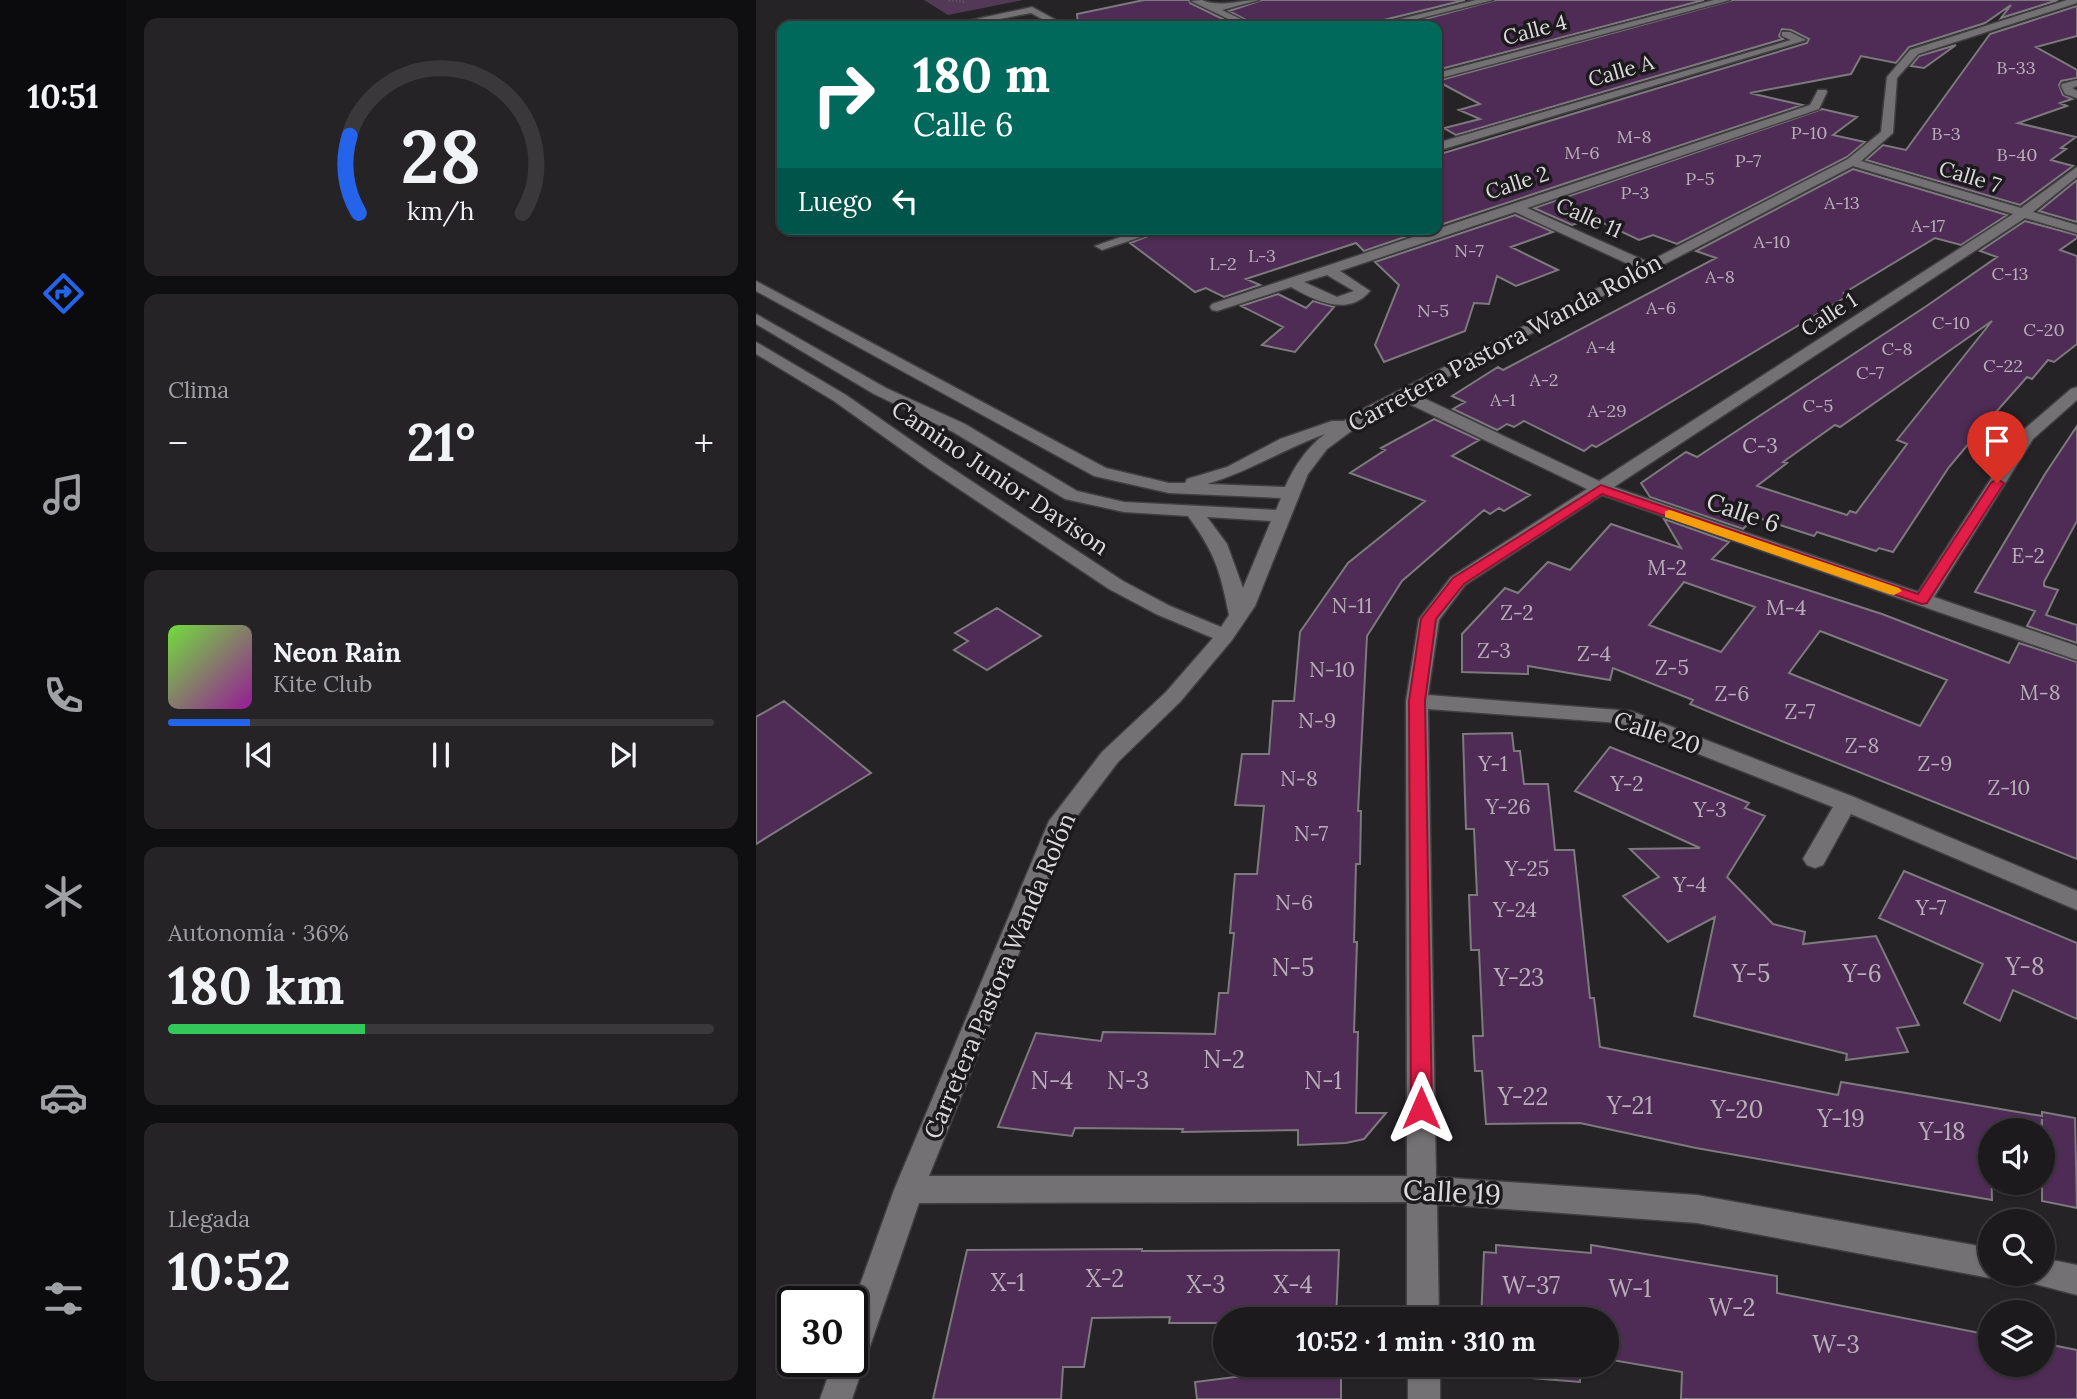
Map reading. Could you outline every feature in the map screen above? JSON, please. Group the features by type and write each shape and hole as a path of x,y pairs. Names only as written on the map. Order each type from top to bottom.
{"street":[{"path":"1212,9 1254,0"},
{"path":"1399,21 1488,0"},
{"path":"1698,0 1709,4"},
{"name":"Calle 4","path":"1442,75 1725,0"},
{"name":"Carretera Pastora Wanda Rolón","path":"868,1307 909,1190 1061,821 1110,757 1173,697 1225,636 1239,615 1300,473 1321,445 1363,415 1852,162 1887,133 1892,77 1914,52 2077,0"},
{"path":"1196,1 1239,21"},
{"path":"975,21 1032,10 1053,21"},
{"name":"Calle A","path":"1442,146 1801,40 1786,34"},
{"path":"2077,83 2066,86 2069,92 2077,95"},
{"name":"Calle 2","path":"1442,230 1815,107 1822,92"},
{"name":"Calle 7","path":"1852,162 2077,229"},
{"name":"Calle 1","path":"1423,1307 1417,701 1429,619 1458,581 2023,213 2077,171"},
{"name":"Calle 11","path":"1515,207 1647,267"},
{"path":"1102,246 1138,235"},
{"name":"Calle 2","path":"1217,307 1427,235"},
{"path":"1293,282 1321,298 1334,301 1358,298 1363,291 1329,270"},
{"path":"756,285 1100,472 1169,488 1292,493"},
{"path":"756,317 880,391 959,428 1071,495 1124,507 1280,516"},
{"name":"Camino Junior Davison","path":"756,347 841,398 935,466 1116,585 1163,610 1225,636"},
{"path":"1922,600 2028,436 2077,392"},
{"name":"Calle 6","path":"1404,395 1601,489 2077,653"},
{"path":"1169,488 1202,482 1233,471 1286,443 1363,415"},
{"path":"1193,512 1218,544 1231,578 1239,615"},
{"name":"Calle 20","path":"1417,701 1623,716 1846,803 2077,901"},
{"path":"1815,859 1846,803"},
{"name":"Calle 19","path":"909,1190 1422,1189 1697,1209 1978,1262"},
{"path":"2055,1276 2077,1280"},
{"path":"836,1399 844,1377"},
{"path":"1424,1377 1424,1399"}],"shaded area":[{"path":"924,0 1023,0 948,15"}],"building":[{"path":"1144,0 1189,0 1190,3 1227,21 1078,21 1077,14"},
{"path":"1262,0 1465,0 1380,21 1248,21 1229,11"},
{"path":"1496,0 1704,0 1442,69 1442,21 1418,21"},
{"path":"1733,0 2058,0 2001,18 2011,5 1985,23 1909,47 1896,63 1861,56 1851,74 1750,93 1802,105 1442,224 1442,153 1807,43 1809,39 1791,30 1782,29 1779,36 1783,39 1456,135 1444,128 1480,119 1459,110 1480,104 1442,84 1442,80"},
{"path":"2077,6 2077,36 2036,47 2077,70 2077,78 2061,81 2059,85 2063,95 2072,99 2060,103 2067,106 2018,123 2076,137 2051,160 2073,166 2020,205 1866,160 1883,145 1906,150 1990,34"},
{"path":"1956,45 1924,68 1911,66 1919,56"},
{"path":"1822,109 1857,117 1833,135 1865,142 1847,157 1677,244 1653,235 1639,240 1593,218 1572,225 1534,208"},
{"path":"1853,169 2007,215 1961,245 1935,238 1844,293 1849,295 1596,447 1592,445 1584,451 1524,421 1514,427 1507,424 1497,430 1453,409 1465,402 1452,396 1498,367 1503,370 1716,258 1696,251"},
{"path":"2077,180 2077,222 2039,211"},
{"path":"1515,215 1553,232 1511,247 1558,270 1516,286 1497,276 1489,304 1474,303 1465,331 1384,362 1375,345 1399,285 1375,262"},
{"path":"2025,221 2077,235 2077,238 2060,250 2077,256 2077,344 2054,362 2048,360 2032,379 2027,377 1981,429 1949,467 1893,552 1879,548 1876,551 1817,532 1814,536 1755,517 1743,529 1650,497 1641,483 1686,452 1697,457 1997,257 1980,251","holes":["1992,321 1897,440 1907,444 1856,513 1850,511 1847,515 1757,486 1787,463 1783,462 1835,425 1840,427"]},
{"path":"1151,235 1411,235 1364,251 1356,243 1246,279 1260,285 1224,297 1206,288 1195,292 1130,243"},
{"path":"1278,294 1306,308 1313,301 1334,307 1295,352 1262,345 1283,327 1241,306"},
{"path":"1434,419 1479,440 1452,456 1530,495 1504,511 1499,508 1490,514 1484,510 1402,581 1367,636 1358,811 1361,811 1360,864 1356,864 1354,942 1357,942 1354,1032 1358,1032 1356,1113 1386,1113 1364,1139 1346,1143 1298,1145 1298,1130 1182,1132 1183,1129 1075,1128 1072,1136 998,1127 1036,1033 1101,1041 1103,1032 1215,1034 1219,993 1228,993 1234,933 1230,933 1235,874 1257,874 1264,806 1235,805 1242,754 1269,754 1273,701 1294,701 1300,632 1348,563 1425,501 1350,473 1385,450 1381,448"},
{"path":"2077,426 2077,521 2044,586 2058,590 2046,615 2077,625 2077,643 2027,626 2035,611 1975,592 2045,474"},
{"path":"1664,519 1729,542 1712,559 1882,614 2009,663 2019,643 2077,662 2077,859 1690,704 1693,700 1613,668 1610,680 1528,666 1528,674 1462,672 1462,634 1505,588 1518,593 1548,562 1570,570 1611,524 1681,548","holes":["1684,582 1755,607 1721,652 1649,625","1820,631 1947,680 1920,726 1789,673"]},
{"path":"997,608 1041,636 987,670 954,650 968,641 955,633"},
{"path":"784,701 871,773 756,844 756,717"},
{"path":"1512,733 1514,751 1520,751 1524,784 1548,784 1555,850 1574,850 1590,998 1594,998 1600,1047 1838,1095 1841,1082 2042,1116 2042,1112 2075,1118 2077,1208 2042,1201 2042,1195 2055,1195 2055,1118 1978,1118 1978,1195 1992,1195 1992,1200 1696,1148 1580,1123 1486,1124 1482,1071 1475,1071 1473,1036 1483,1036 1479,950 1471,950 1469,895 1477,895 1474,829 1466,829 1463,734"},
{"path":"1610,747 1749,803 1745,808 1765,816 1727,877 1773,924 1805,932 1803,944 1876,936 1919,1025 1897,1028 1908,1052 1846,1060 1847,1054 1694,1016 1715,917 1668,942 1623,896 1659,877 1630,849 1700,848 1575,791"},
{"path":"1904,871 2077,943 2077,1019 2013,990 2000,1021 1964,1003 1983,964 1879,918"},
{"path":"1496,1245 1591,1253 1591,1245 1777,1276 1777,1293 1978,1333 1978,1377 2055,1377 2055,1346 2077,1350 2077,1399 1681,1399 1682,1372 1619,1361 1619,1307 1482,1307 1484,1252 1496,1253"},
{"path":"967,1250 1339,1250 1337,1307 1213,1307 1213,1323 1169,1323 1170,1317 1092,1318 1084,1367 1063,1367 1061,1399 933,1399"},
{"path":"1234,1377 1341,1377 1341,1399 1197,1399 1195,1382"},
{"path":"1516,1377 1580,1377 1580,1382"}],"slow traffic":[{"path":"1670,514 1894,591"}],"route":[{"path":"1421,1108 1417,701 1429,619 1458,581 1601,489 1922,600 1997,483"}]}
